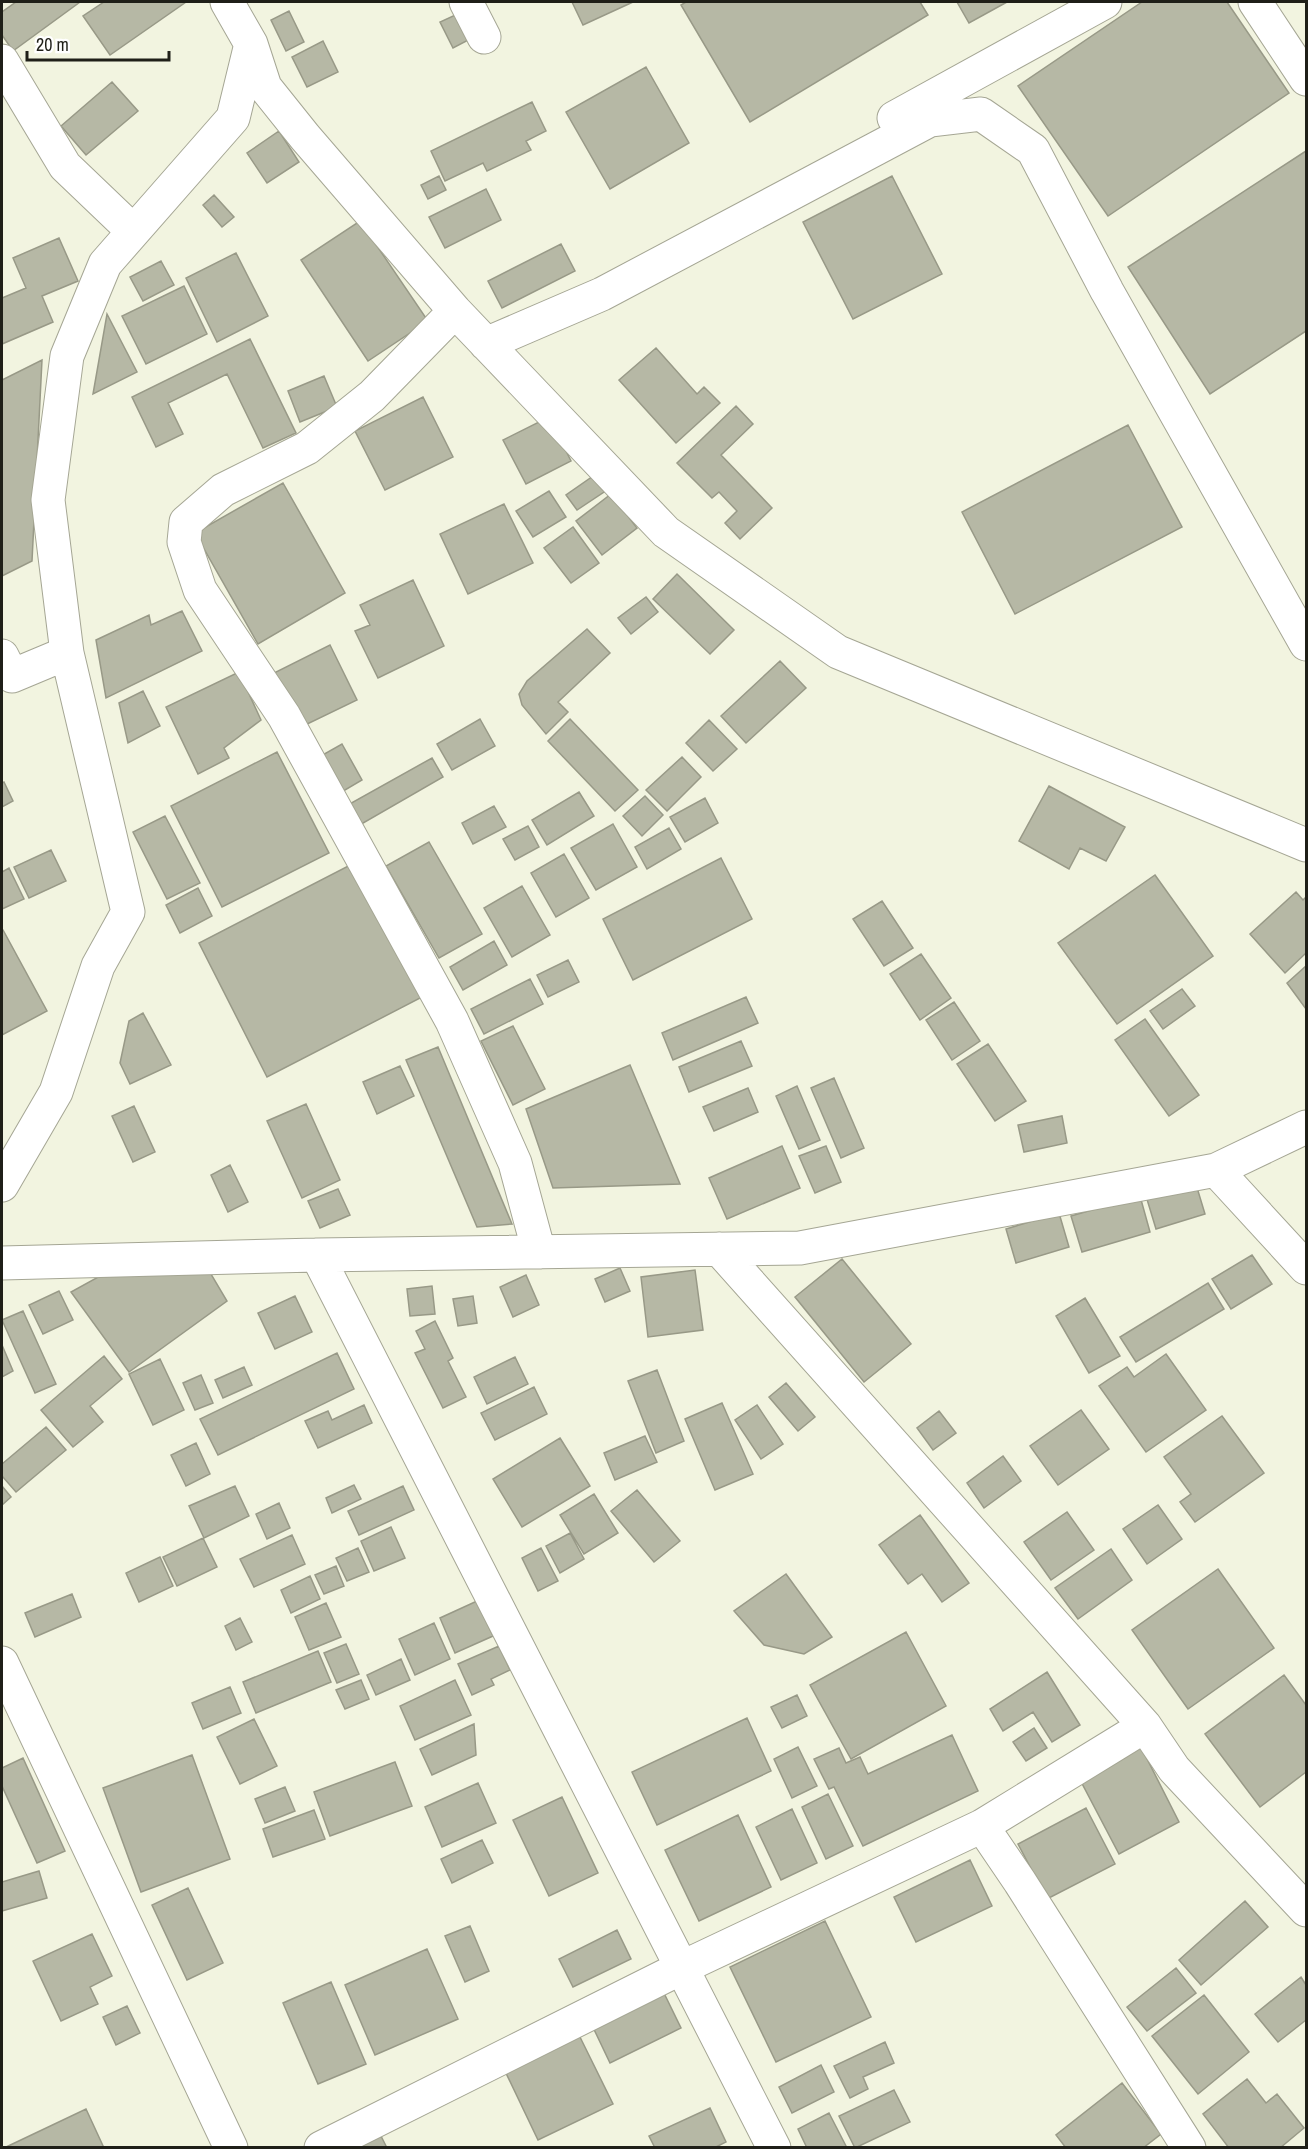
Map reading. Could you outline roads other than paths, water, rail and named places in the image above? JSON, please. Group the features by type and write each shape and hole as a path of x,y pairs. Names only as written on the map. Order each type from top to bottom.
{"street":[{"path":"226,2 251,44 265,87 305,137 455,312 666,532 838,652 1306,845"},
{"path":"466,2 484,37"},
{"path":"486,344 1105,2"},
{"path":"1255,2 1306,79"},
{"path":"2,1185 56,1092 98,966 128,912 67,653 48,500 67,356 105,264 233,118 251,44"},
{"path":"2,60 65,166 133,231"},
{"path":"486,344 602,294 930,120 981,114 1033,150 1107,291 1306,644"},
{"path":"455,312 372,396 307,448 223,490 186,522 184,542 200,590 284,716 452,1022 515,1163 539,1252"},
{"path":"5,671 67,653"},
{"path":"2,1263 800,1248 1216,1170 1306,1127"},
{"path":"1216,1170 1306,1268"},
{"path":"719,1249 1145,1726 1174,1769 1306,1910"},
{"path":"317,1256 774,2148"},
{"path":"2,1663 231,2148"},
{"path":"321,2148 681,1968 982,1826 1145,1726"},
{"path":"982,1826 1189,2148"}]}
